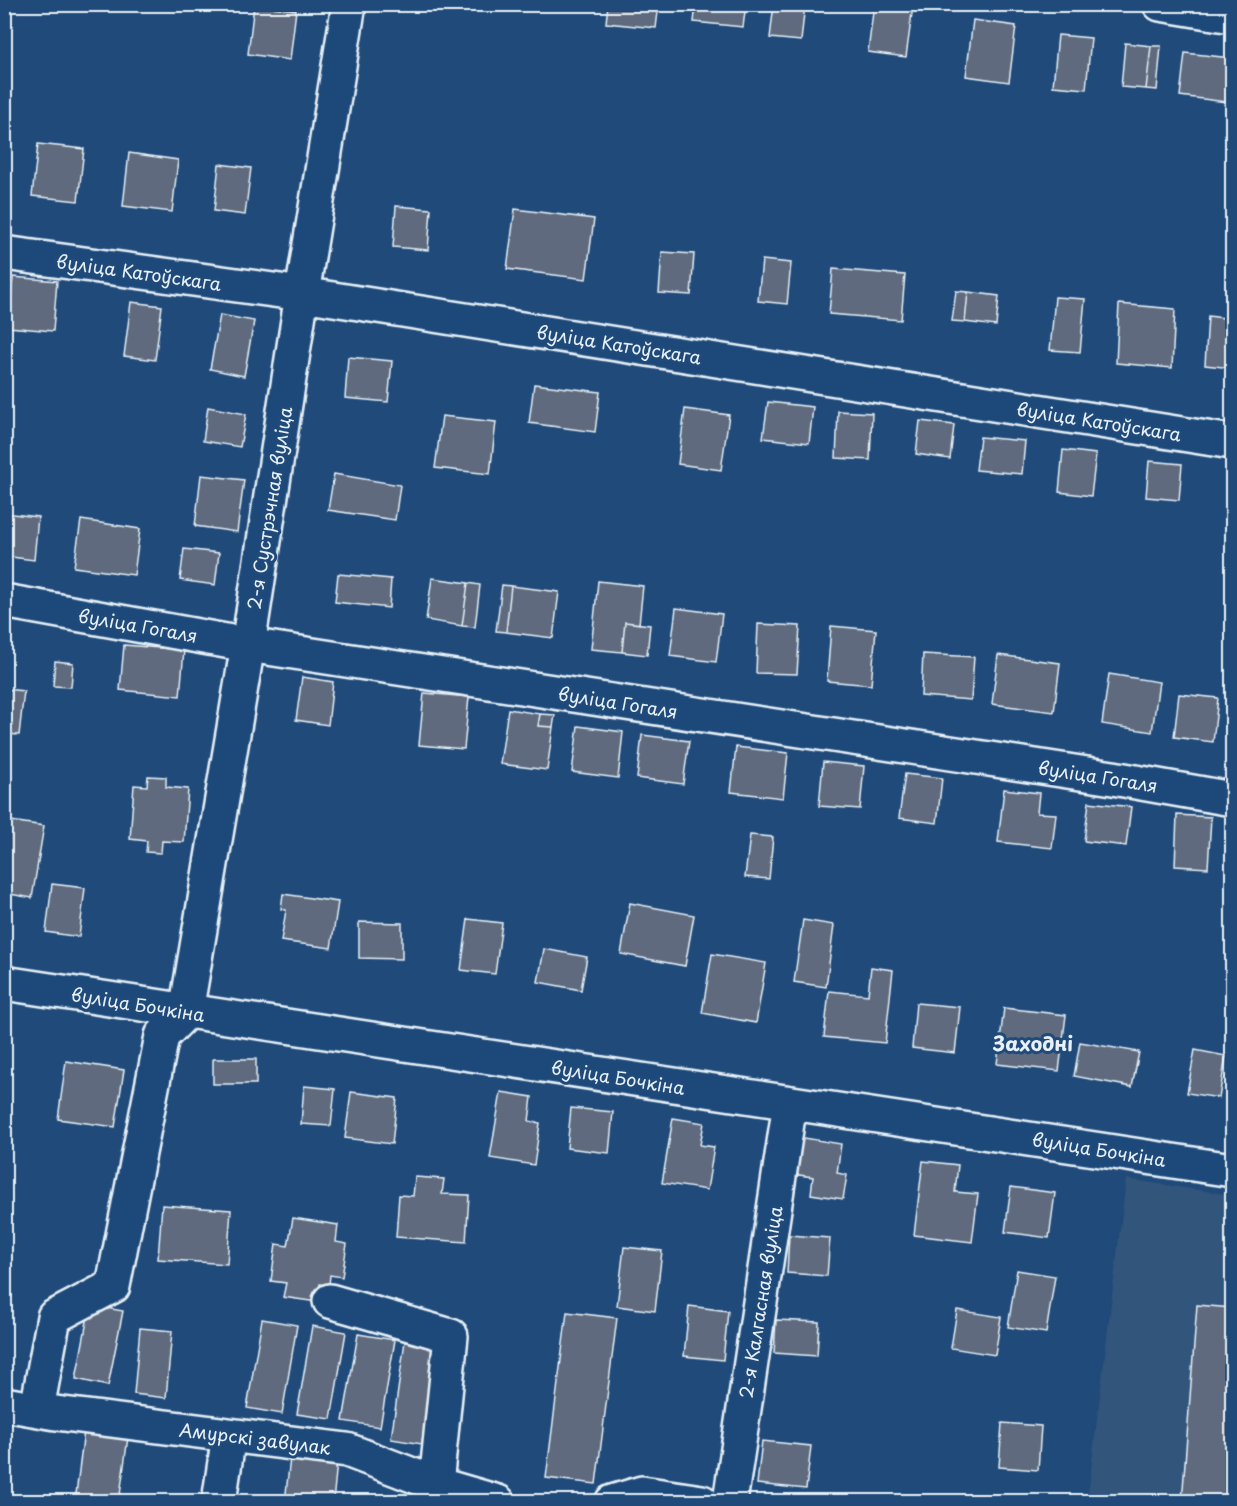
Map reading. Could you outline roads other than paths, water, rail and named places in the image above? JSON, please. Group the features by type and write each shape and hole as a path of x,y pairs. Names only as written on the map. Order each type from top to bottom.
{"street":[{"name":"2-я Сустрэчная вуліца","path":"186,1012 248,645 349,4"},
{"path":"1160,4 1233,16"},
{"name":"вуліца Катоўскага","path":"4,254 302,294 1233,442"},
{"name":"вуліца Гогаля","path":"4,601 248,645 1113,778 1233,799"},
{"name":"вуліца Бочкіна","path":"4,983 1233,1170"},
{"path":"37,1409 54,1317 113,1286 162,1036 186,1012"},
{"name":"2-я Калгасная вуліца","path":"730,1502 790,1103"},
{"path":"330,1301 452,1336 436,1484"},
{"name":"Амурскі завулак","path":"4,1404 56,1413 347,1450 436,1484 498,1502"},
{"path":"219,1502 229,1434"},
{"path":"612,1502 642,1492 702,1502"}],"district":[{"name":"Заходні","path":"1033,1043"}]}
